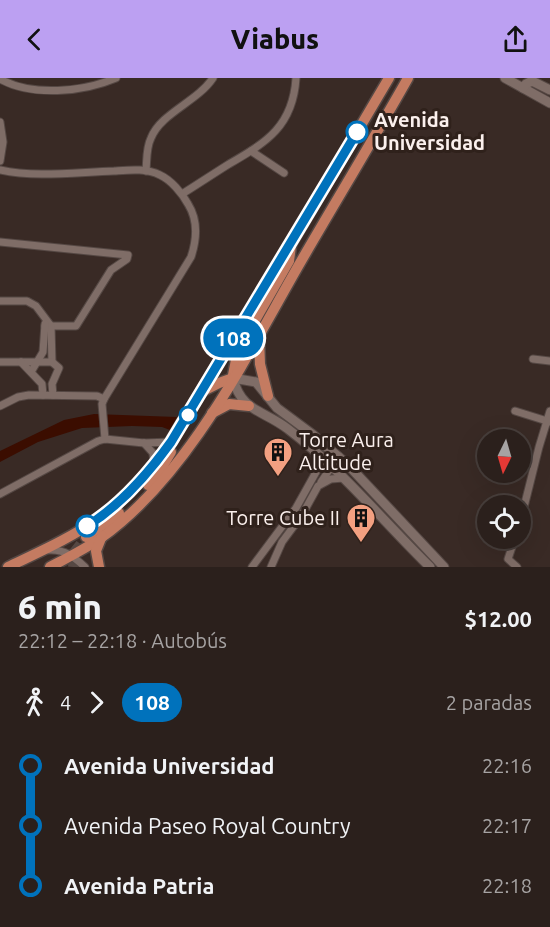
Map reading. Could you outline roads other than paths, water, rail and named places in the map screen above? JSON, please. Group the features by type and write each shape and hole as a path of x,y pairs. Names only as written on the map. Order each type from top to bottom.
{"main road":[{"path":"8,567 99,519 136,486 154,465 202,392 388,78"},
{"path":"50,567 103,536 140,503 172,469 210,415 261,332 408,78"},
{"path":"399,94 416,78"},
{"path":"233,378 236,354 289,261 291,244"},
{"path":"261,332 259,356 268,396"},
{"path":"202,392 233,378"},
{"path":"210,415 226,405 246,404"},
{"path":"171,442 176,446 178,452 172,469"},
{"path":"86,537 118,514 149,484 169,457 172,449 171,442"},
{"path":"99,567 96,550 103,536"}],"street":[{"path":"0,79 20,88 52,91 92,85 116,78"},
{"path":"146,171 147,154 152,135 164,121 205,89 213,78"},
{"path":"182,194 251,151 279,129 294,100 296,78"},
{"path":"505,78 550,103"},
{"path":"537,78 550,87"},
{"path":"523,88 532,81 550,87"},
{"path":"0,122 3,142 0,161"},
{"path":"251,151 284,173"},
{"path":"0,170 28,173 146,171 166,178 182,194 191,208 195,220 195,244 187,265 104,399 105,439"},
{"path":"0,242 128,255 127,259 114,267 76,326 48,324"},
{"path":"104,252 114,267"},
{"path":"0,301 32,302 48,324 52,362"},
{"path":"31,372 43,352 48,324"},
{"path":"533,359 550,361"},
{"path":"0,362 52,362 59,368 52,384 53,395"},
{"path":"21,362 42,384 44,395"},
{"path":"312,434 305,436 287,424 246,404 237,392 233,378 251,380 259,385 276,408 312,434 339,456 444,567"},
{"path":"246,404 242,396 245,388 252,384 259,385"},
{"path":"0,406 18,397 44,395 97,396 104,399"},
{"path":"515,411 548,422"},
{"path":"528,495 547,431 550,411"},
{"path":"278,421 329,463 430,567"},
{"path":"0,494 83,448 105,439 144,443 171,442"},
{"path":"144,443 153,453 154,465"},
{"path":"252,567 296,508 320,465 329,463 339,456"},
{"path":"271,567 282,542 302,515 329,463"},
{"path":"318,486 331,478 344,478 352,481 368,496 376,495"},
{"path":"398,535 407,538 417,548 424,546"},
{"path":"268,547 273,549 276,555 276,567"},
{"path":"512,549 508,559 517,567"},
{"path":"41,551 57,550 72,556 85,567"}],"tunnel":[{"path":"73,567 75,551 86,537"}],"place":[{"name":"Avenida Universidad","path":"357,132"},
{"name":"Torre Aura Altitude","path":"278,478"},
{"name":"Torre Cube II","path":"361,544"}]}
